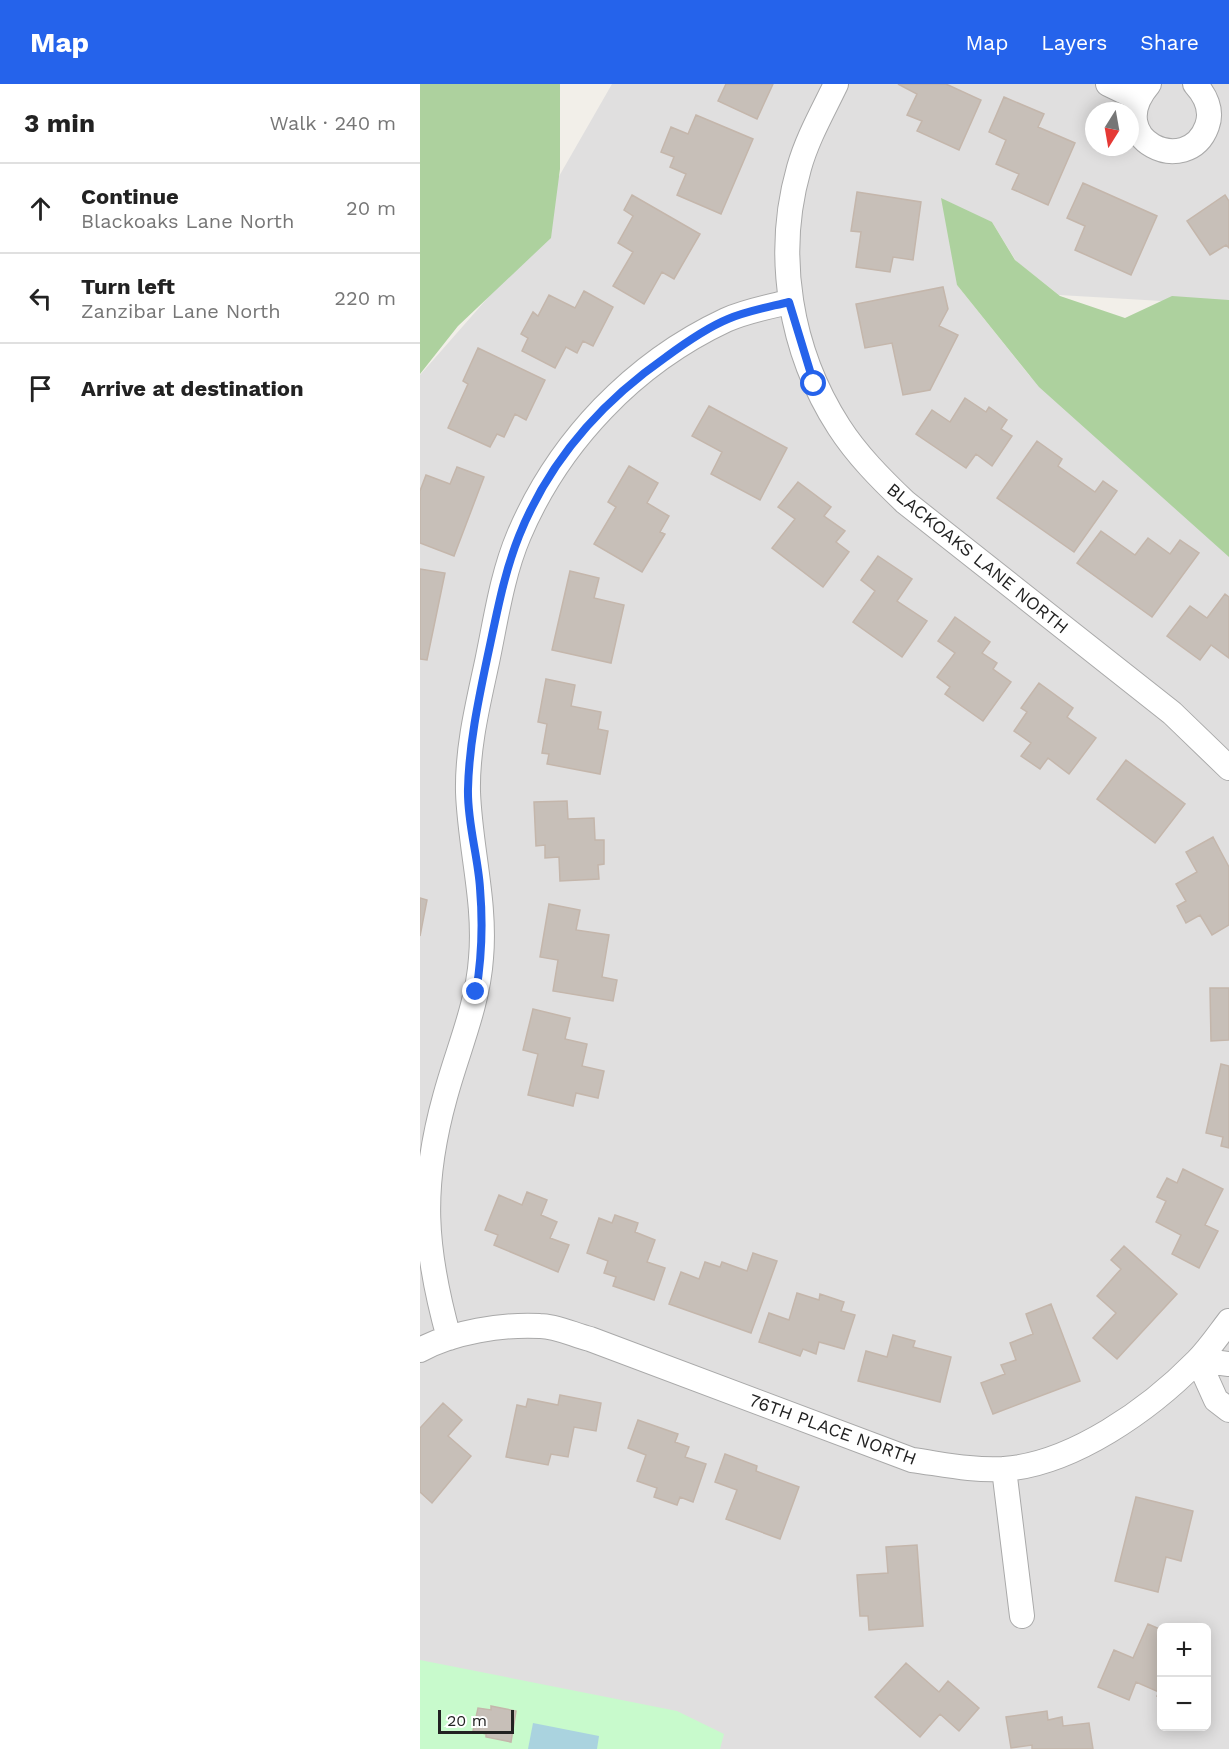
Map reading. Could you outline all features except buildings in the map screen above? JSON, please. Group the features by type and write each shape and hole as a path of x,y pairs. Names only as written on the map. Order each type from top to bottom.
{"street":[{"name":"BLACKOAKS LANE NORTH","path":"836,84 799,168 791,207 787,255 789,302 814,384 839,428 871,469 905,502 1172,713 1229,768"},
{"path":"1108,84 1143,91 1134,110 1136,126 1140,135 1150,145 1165,151 1178,151 1193,145 1202,137 1209,121 1208,105 1204,93 1195,84"},
{"path":"449,1338 429,1257 429,1164 444,1097 476,992 481,961 480,887 468,792 469,762 475,718 504,577 519,535 543,486 567,447 602,409 641,375 688,342 728,319 789,302"},
{"path":"1198,1360 1229,1321"},
{"name":"76TH PLACE NORTH","path":"420,1350 449,1338 498,1328 541,1325 590,1339 912,1460 956,1467 1004,1469 1039,1461 1086,1443 1124,1421 1198,1360"},
{"path":"1198,1360 1229,1364"},
{"path":"1198,1360 1216,1400 1229,1410"},
{"path":"1004,1469 1022,1616"}],"shaded area":[{"path":"612,84 1229,84 1229,301 1162,301 1059,295 1016,261 992,222 957,285 1029,375 1137,474 1229,552 1229,1749 420,1749 420,375 492,293"}],"green space":[{"path":"420,84 560,84 560,169 551,238 458,326 420,374"},
{"path":"941,198 992,222 1015,260 1060,296 1125,318 1172,296 1229,300 1229,557 1039,387 957,285"},
{"path":"420,1660 677,1711 724,1734 720,1749 420,1749"}],"water":[{"path":"533,1723 599,1736 597,1749 528,1749"}],"route":[{"path":"476,992 481,961 482,929 480,887 468,792 469,762 475,718 504,577 519,535 543,486 567,447 602,409 641,375 688,342 728,319 789,302 814,384"}]}
